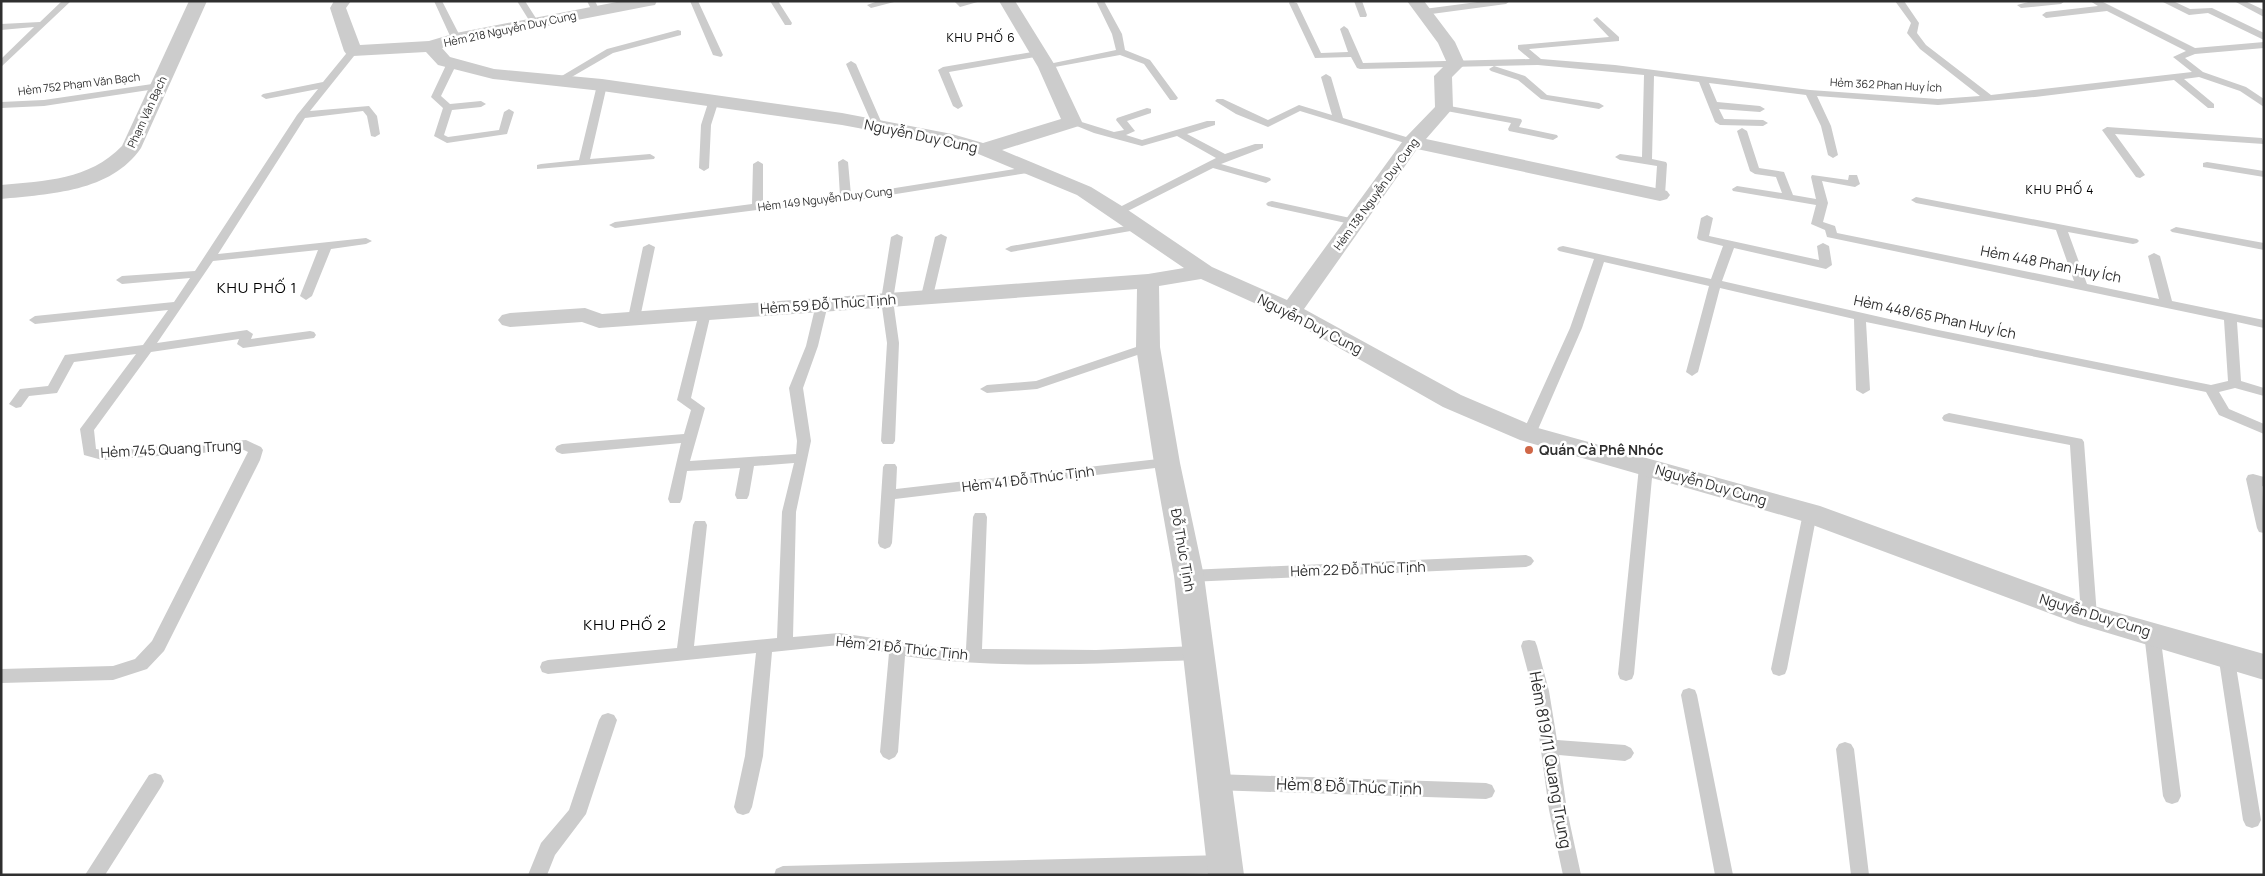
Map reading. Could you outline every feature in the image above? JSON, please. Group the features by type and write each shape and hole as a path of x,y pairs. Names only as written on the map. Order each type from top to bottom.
{"street":[{"name":"Phạm Văn Bạch","path":"1,192 59,186 91,177 123,160 131,148 198,1"},
{"path":"343,1 338,8 353,51 432,46"},
{"name":"Hẻm 218 Nguyễn Duy Cung","path":"432,46 456,38 535,23 593,6 649,1"},
{"path":"982,149 1072,122 1043,61 1007,1"},
{"path":"1420,7 1446,42 1456,64 1443,76 1444,108"},
{"name":"Nguyễn Duy Cung","path":"432,46 444,61 493,74 560,80 714,100 878,126 952,140 982,149 1084,191 1118,212 1204,272 1291,311 1452,400 1529,434 1810,514 2089,616 2226,654 2264,667"},
{"name":"Hẻm 138 Nguyễn Duy Cung","path":"1291,311 1412,142 1444,108"},
{"path":"1412,142 1660,195"},
{"path":"1148,282 1204,272"},
{"name":"Hẻm 59 Đỗ Thúc Tịnh","path":"510,320 585,315 599,321 927,296 1148,282"},
{"name":"Đỗ Thúc Tịnh","path":"1148,282 1148,347 1167,463 1189,576 1213,782 1226,869"}],"lane":[{"path":"1,64 67,1"},
{"path":"438,1 456,38"},
{"path":"521,1 535,23"},
{"path":"694,1 718,55"},
{"path":"774,1 788,23"},
{"path":"871,5 894,1"},
{"path":"958,1 960,4 977,1"},
{"path":"1100,1 1117,34 1121,52"},
{"path":"1358,1 1363,15"},
{"path":"1420,7 1506,1"},
{"path":"1899,1 1915,23 1912,34 1923,47 1988,97"},
{"path":"2021,5 2061,1"},
{"path":"2094,1 2194,51"},
{"path":"2165,1 2189,12 2209,10 2264,37"},
{"path":"2238,1 2264,14"},
{"path":"1293,3 1318,56 1354,54"},
{"path":"2046,14 2108,8"},
{"path":"1538,62 1521,47 1616,39 1597,20"},
{"path":"1,27 44,24"},
{"path":"1344,29 1360,66 1456,64 1508,71 1533,85 1544,97 1599,106"},
{"path":"560,80 610,51 678,33"},
{"path":"2264,45 2194,51 2178,57 2200,74 2243,88 2264,104"},
{"name":"Hẻm 745 Quang Trung","path":"1,676 113,673 141,664 158,646 253,460 256,450 246,445 102,454 89,452 87,429 200,274 302,115 353,51"},
{"path":"958,106 943,70 1121,52 1147,62 1173,98"},
{"name":"Hẻm 362 Phan Huy Ích","path":"1456,64 1538,62 1614,68 1810,93 1938,102 2035,94 2200,74"},
{"path":"452,63 436,97 448,107 481,104"},
{"path":"851,64 878,126"},
{"path":"1647,162 1649,73"},
{"path":"1326,77 1339,120"},
{"path":"2178,78 2212,106"},
{"path":"1703,80 1720,122 1762,123"},
{"path":"266,96 328,84"},
{"path":"584,163 602,85"},
{"name":"Hẻm 752 Phạm Văn Bạch","path":"1,105 44,103 159,86"},
{"path":"1810,93 1826,126 1833,154"},
{"path":"704,168 706,125 714,100"},
{"path":"1220,100 1240,112 1268,124 1299,108 1412,142"},
{"path":"1713,105 1760,108"},
{"path":"448,107 439,136 446,140 503,132 509,112"},
{"path":"302,115 366,108 372,116 374,134"},
{"path":"1444,108 1517,121 1513,129 1553,137"},
{"path":"1116,135 1130,131 1121,120 1147,111"},
{"path":"1072,122 1098,132 1142,143 1211,123"},
{"path":"2140,175 2107,130 2263,142"},
{"path":"1742,131 1754,171 1780,174 1789,198"},
{"path":"1178,133 1220,162 1266,180"},
{"path":"1118,212 1220,162 1259,146"},
{"path":"1620,157 1662,164 1660,195"},
{"path":"541,167 650,158"},
{"path":"843,162 846,198"},
{"path":"756,207 758,164"},
{"path":"2207,165 2264,174"},
{"name":"Hẻm 149 Nguyễn Duy Cung","path":"615,225 756,207 846,198 1034,169"},
{"path":"1737,189 1822,203 1816,177 1855,184 1853,177"},
{"path":"1916,200 2133,241"},
{"name":"Hẻm 448 Phan Huy Ích","path":"1822,203 1817,224 1831,228 1831,236 2081,285 2264,324"},
{"path":"1272,204 1355,222"},
{"path":"1707,218 1703,238 1826,265 1823,246"},
{"path":"1011,249 1138,227"},
{"path":"2061,228 2081,285"},
{"path":"2176,230 2264,247"},
{"path":"888,441 893,343 888,300 896,237"},
{"path":"927,296 941,237"},
{"path":"209,258 366,241"},
{"path":"1692,372 1715,284 1730,243"},
{"path":"306,296 326,246"},
{"path":"634,318 649,247"},
{"name":"Hẻm 448/65 Phan Huy Ích","path":"1563,249 1860,317 2211,390 2235,384"},
{"path":"2154,256 2166,303"},
{"path":"1529,434 1576,328 1600,258"},
{"path":"122,280 200,274"},
{"path":"785,643 789,512 802,458 804,441 796,388 812,346 822,304"},
{"path":"35,320 177,305"},
{"path":"675,499 681,467 698,408 684,400 705,313"},
{"path":"2230,316 2235,384 2264,392"},
{"path":"1860,317 1864,390"},
{"path":"16,404 25,392 52,390 70,358 247,334 242,344 310,335"},
{"path":"987,388 1037,385 1148,347"},
{"path":"2211,390 2224,412 2264,429"},
{"path":"1949,418 2077,442 2089,616"},
{"path":"562,449 689,438"},
{"path":"681,467 802,458"},
{"path":"742,495 748,462"},
{"name":"Hẻm 41 Đỗ Thúc Tịnh","path":"888,495 1167,463"},
{"path":"885,543 890,467"},
{"path":"1626,674 1646,467"},
{"path":"2264,482 2253,479 2264,528"},
{"path":"1779,669 1810,514"},
{"path":"974,656 980,517"},
{"path":"685,653 700,525"},
{"name":"Hẻm 22 Đỗ Thúc Tịnh","path":"1189,576 1526,561"},
{"path":"2152,633 2172,796"},
{"name":"Hẻm 21 Đỗ Thúc Tịnh","path":"548,667 839,639 937,654 974,656 1096,657 1197,654"},
{"path":"743,807 754,756 765,645"},
{"name":"Hẻm 819/11 Quang Trung","path":"1529,646 1541,691 1558,810 1572,875"},
{"path":"889,752 898,648"},
{"path":"2226,654 2252,820"},
{"path":"1689,694 1724,875"},
{"path":"538,875 548,849 577,814 608,720"},
{"path":"1550,748 1625,753"},
{"path":"1845,749 1860,875"},
{"path":"94,875 155,782"},
{"name":"Hẻm 8 Đỗ Thúc Tịnh","path":"1213,782 1486,791"},
{"path":"783,875 1226,869"}],"place":[{"name":"Quán Cà Phê Nhóc","path":"1529,450"}],"district":[{"name":"KHU PHỐ 6","path":"981,38"},
{"name":"KHU PHỐ 4","path":"2060,190"},
{"name":"KHU PHỐ 1","path":"257,288"},
{"name":"KHU PHỐ 2","path":"625,625"}]}
